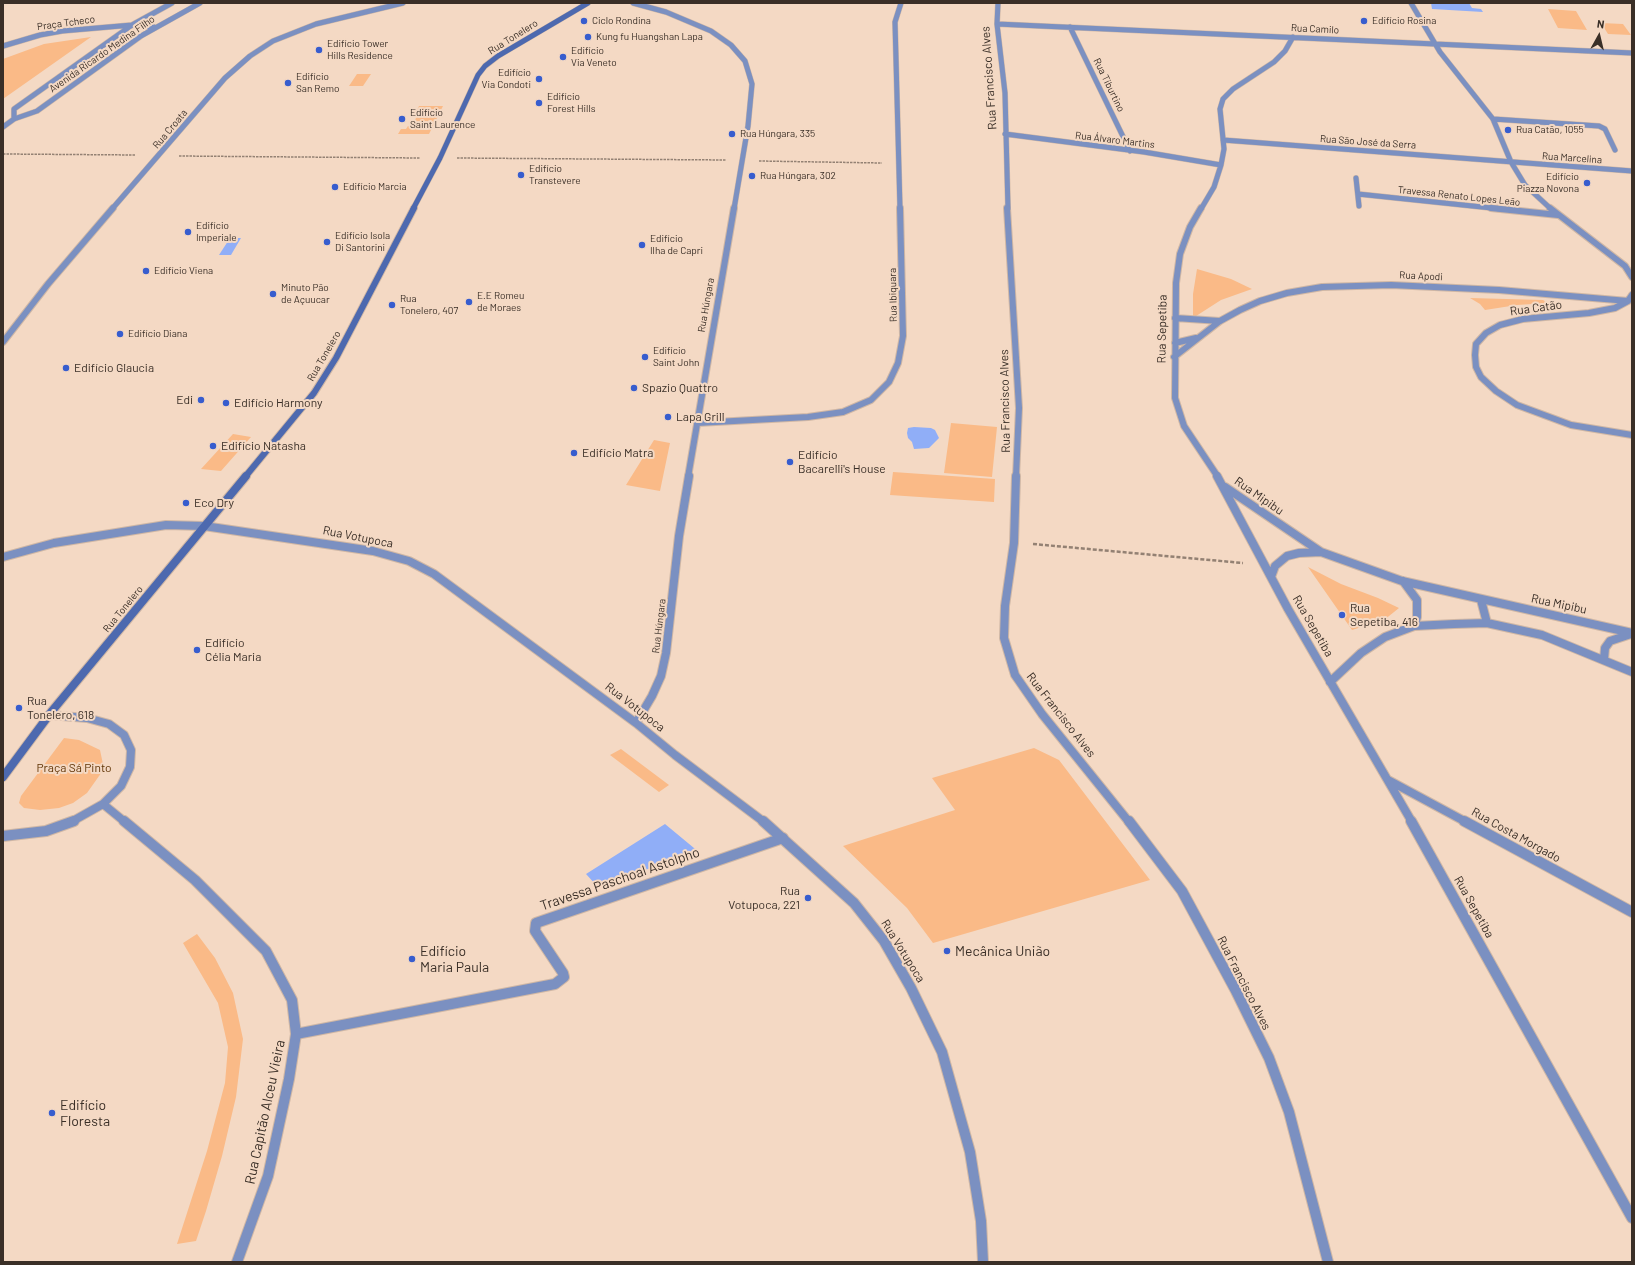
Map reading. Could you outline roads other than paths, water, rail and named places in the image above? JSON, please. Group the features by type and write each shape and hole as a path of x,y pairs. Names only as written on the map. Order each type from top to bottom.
{"street":[{"name":"Avenida Ricardo Medina Filho","path":"11,121 14,109 132,25 172,3"},
{"name":"Avenida Ricardo Medina Filho","path":"3,127 11,121 37,111 154,27 200,3"},
{"name":"Rua Croata","path":"3,342 48,284 225,78 245,60 273,41 316,24 359,12 403,3"},
{"name":"Rua Tonelero","path":"49,715 314,393 336,358 440,158 478,75 485,66 498,56 588,3"},
{"name":"Rua Húngara","path":"633,3 666,12 711,31 731,45 745,61 752,84 748,126 697,423 680,536 666,653 661,676 652,696 636,723"},
{"name":"Rua Ibiquara","path":"697,423 808,417 843,412 871,400 889,382 898,363 903,336 895,22 901,3"},
{"name":"Rua Francisco Alves","path":"998,3 997,24 1005,93 1005,134 1019,408 1014,542 1005,606 1004,638 1015,675 1042,714 1118,807 1182,891 1236,991 1269,1058 1289,1112 1328,1262"},
{"path":"1411,3 1434,43 1493,119 1511,162 1525,185 1558,215 1625,266 1632,277"},
{"name":"Rua Camilo","path":"997,24 1632,53"},
{"path":"132,25 154,27"},
{"name":"Praça Tcheco","path":"3,46 40,35 62,31 132,25"},
{"name":"Rua Tiburtino","path":"1070,27 1130,151"},
{"name":"Rua Sepetiba","path":"1293,37 1285,51 1274,62 1233,89 1223,99 1220,109 1224,149 1221,165 1214,187 1190,227 1180,254 1176,283 1174,357 1175,398 1184,426 1224,486 1264,565 1330,682 1388,780 1632,1218"},
{"path":"1493,119 1599,126 1605,129 1615,150"},
{"path":"3,122 11,121"},
{"name":"Rua Álvaro Martins","path":"1005,134 1221,165"},
{"name":"Rua São José da Serra","path":"1223,140 1511,162"},
{"name":"Rua Marcelina","path":"1511,162 1632,171"},
{"path":"1356,178 1359,206"},
{"name":"Travessa Renato Lopes Leão","path":"1358,194 1558,215"},
{"name":"Rua Apodi","path":"1174,357 1220,321 1260,300 1287,293 1322,287 1351,285 1499,290 1628,301"},
{"path":"1628,301 1632,295"},
{"name":"Rua Catão","path":"1628,301 1614,308 1589,313 1523,319 1500,325 1486,333 1476,344 1475,355 1476,367 1482,377 1496,390 1517,405 1540,415 1571,425 1632,435"},
{"path":"1175,318 1220,321"},
{"name":"Rua Apodi","path":"1175,343 1199,337"},
{"name":"Rua Mipibu","path":"1224,486 1321,552 1402,581 1632,633"},
{"name":"Rua Votupoca","path":"3,557 54,543 140,528 166,525 204,526 373,551 409,561 434,574 636,723 674,755 783,838 854,903 884,941 911,988 942,1052 970,1152 981,1221 983,1262"},
{"name":"Rua Mipibu","path":"1271,577 1275,566 1287,556 1299,553 1321,552"},
{"path":"1402,581 1417,600 1417,617 1414,626"},
{"path":"1482,600 1487,623"},
{"path":"1330,682 1367,649 1385,637 1414,626 1487,623 1542,635 1632,672"},
{"path":"1604,660 1606,648 1610,641 1632,633"},
{"path":"3,776 49,715 88,718 109,724 124,735 131,750 130,767 121,786 103,804 77,820 46,832 3,836"},
{"name":"Rua Costa Morgado","path":"1388,780 1632,912"},
{"name":"Rua Capitão Alceu Vieira","path":"103,804 195,880 266,951 292,1000 296,1034 289,1079 268,1176 237,1262"},
{"name":"Travessa Paschoal Astolpho","path":"296,1034 556,984 564,977 563,973 535,931 536,923 783,838"}],"water":[{"path":"1431,3 1469,3 1472,8 1481,9 1483,12 1432,9"},
{"path":"230,238 241,238 231,255 219,255"},
{"path":"908,428 931,428 935,430 939,438 929,448 914,449 907,433"},
{"path":"665,824 700,853 596,885 586,874"}],"place":[{"name":"Ciclo Rondina","path":"584,21"},
{"name":"Edifício Rosina","path":"1364,21"},
{"name":"Kung fu Huangshan Lapa","path":"588,37"},
{"name":"Edifício Tower Hills Residence","path":"319,50"},
{"name":"Edifício Via Veneto","path":"563,57"},
{"name":"Edifício Via Condoti","path":"539,79"},
{"name":"Edifício San Remo","path":"288,83"},
{"name":"Edifício Forest Hills","path":"539,103"},
{"name":"Edifício Saint Laurence","path":"402,119"},
{"name":"Rua Catão, 1055","path":"1508,130"},
{"name":"Rua Húngara, 335","path":"732,134"},
{"name":"Edifício Transtevere","path":"521,175"},
{"name":"Rua Húngara, 302","path":"752,176"},
{"name":"Edifício Piazza Novona","path":"1587,183"},
{"name":"Edifício Marcia","path":"335,187"},
{"name":"Edifício Imperiale","path":"188,232"},
{"name":"Edifício Isola Di Santorini","path":"327,242"},
{"name":"Edifício Ilha de Capri","path":"642,245"},
{"name":"Edifício Viena","path":"146,271"},
{"name":"Minuto Pão de Açuucar","path":"273,294"},
{"name":"E.E Romeu de Moraes","path":"469,302"},
{"name":"Rua Tonelero, 407","path":"392,305"},
{"name":"Edifício Diana","path":"120,334"},
{"name":"Edifício Saint John","path":"645,357"},
{"name":"Edifício Glaucia","path":"66,368"},
{"name":"Spazio Quattro","path":"634,388"},
{"name":"Edi","path":"201,400"},
{"name":"Edifício Harmony","path":"226,403"},
{"name":"Lapa Grill","path":"668,417"},
{"name":"Edifício Natasha","path":"213,446"},
{"name":"Edifício Matra","path":"574,453"},
{"name":"Edifício Bacarelli's House","path":"790,462"},
{"name":"Eco Dry","path":"186,503"},
{"name":"Rua Sepetiba, 416","path":"1342,615"},
{"name":"Edifício Célia Maria","path":"197,650"},
{"name":"Rua Tonelero, 618","path":"19,708"},
{"name":"Rua Votupoca, 221","path":"808,898"},
{"name":"Mecânica União","path":"947,951"},
{"name":"Edifício Maria Paula","path":"412,959"},
{"name":"Edifício Floresta","path":"52,1113"}],"park label":[{"name":"Praça Sá Pinto","path":"74,768"}]}
